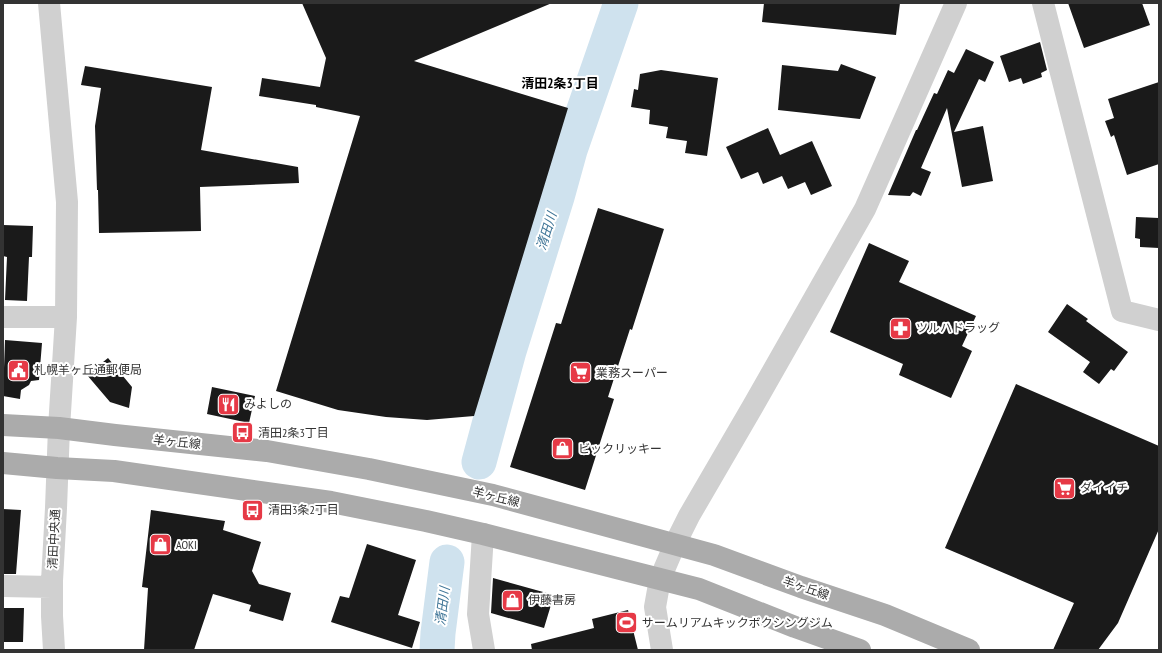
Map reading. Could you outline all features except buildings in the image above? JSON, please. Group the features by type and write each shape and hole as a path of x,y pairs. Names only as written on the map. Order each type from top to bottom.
{"main road":[{"name":"羊ヶ丘線","path":"3,425 59,428 116,436 267,451 369,469 493,495 714,555 801,587 885,614 969,650"},
{"path":"3,463 58,468 114,470 332,502 483,534 699,589 795,627 860,650"}],"street":[{"name":"清田中央通","path":"50,3 67,202 66,317 59,428 52,587 54,650"},
{"path":"662,650 655,608 660,579 675,544 689,516 757,400 865,209 956,3"},
{"path":"1043,3 1122,311 1159,320"},
{"path":"3,317 66,317"},
{"path":"483,534 478,614 484,650"},
{"path":"3,586 52,587"}],"waterway":[{"name":"清田川","path":"479,462 509,351 557,197 570,150 621,3"},
{"name":"清田川","path":"437,650 447,562"}],"place":[{"name":"ツルハドラッグ","path":"900,328"},
{"name":"札幌羊ヶ丘通郵便局","path":"19,370"},
{"name":"業務スーパー","path":"581,373"},
{"name":"みよしの","path":"229,404"},
{"name":"清田2条3丁目","path":"243,433"},
{"name":"ビックリッキー","path":"563,449"},
{"name":"ダイイチ","path":"1065,488"},
{"name":"清田3条2丁目","path":"252,510"},
{"name":"AOKI","path":"160,545"},
{"name":"伊藤書房","path":"512,600"},
{"name":"サームリアムキックボクシングジム","path":"626,623"}],"district":[{"name":"清田2条3丁目","path":"560,83"}]}
